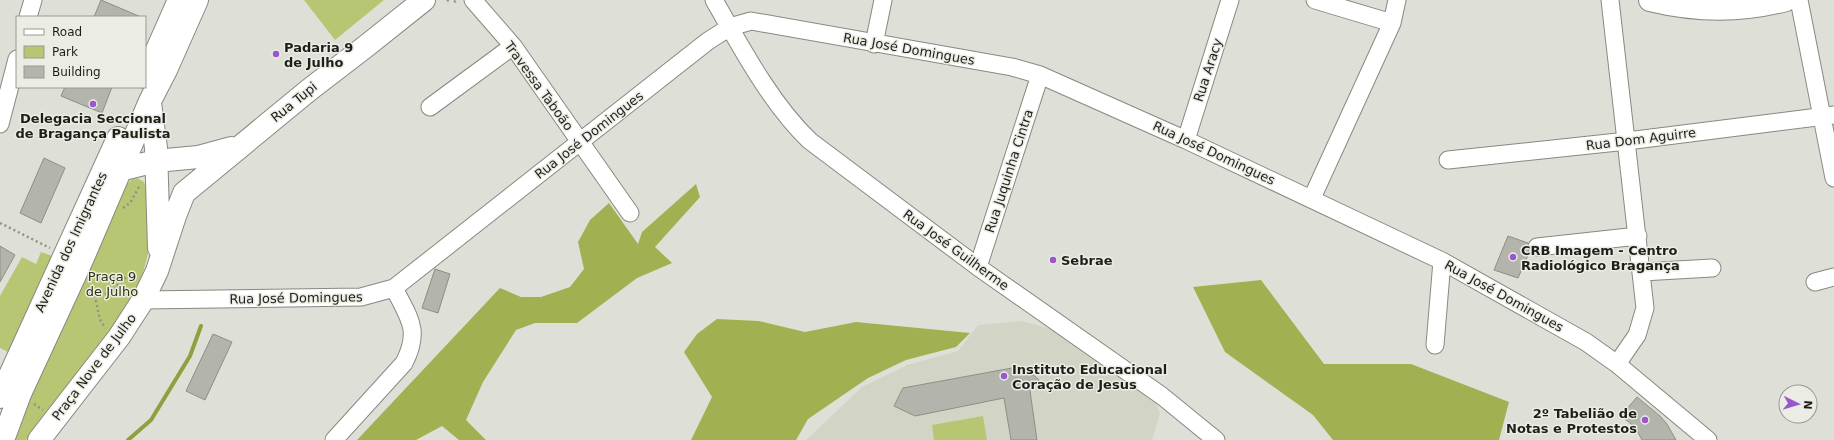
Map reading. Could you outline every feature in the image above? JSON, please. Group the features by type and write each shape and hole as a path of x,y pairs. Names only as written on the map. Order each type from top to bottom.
{"main road":[{"path":"146,75 179,0"},
{"name":"Avenida dos Imigrantes","path":"10,396 82,260 112,172 145,94 166,70 197,0"},
{"name":"Rua Tupi","path":"149,274 184,194 240,145 424,0"},
{"path":"1650,0 1691,7 1734,9 1786,0"},
{"path":"145,94 156,161 159,248 149,274"},
{"name":"Rua Tupi","path":"112,172 156,161 198,157 240,145"},
{"name":"Avenida dos Imigrantes","path":"3,440 10,396 65,255 112,172"},
{"name":"Praça Nove de Julho","path":"39,440 119,337 143,300 149,274"}],"street":[{"path":"28,16 33,0"},
{"name":"Travessa Taboão","path":"473,0 512,46 630,213"},
{"name":"Rua José Guilherme","path":"714,0 780,108 793,125 810,141 978,267 1162,396 1216,440"},
{"path":"874,44 883,0"},
{"name":"Rua Aracy","path":"1186,140 1230,0"},
{"path":"1315,0 1392,23"},
{"path":"1312,198 1392,23 1397,0"},
{"path":"1610,0 1645,308 1637,335 1617,364"},
{"path":"1799,0 1828,116 1834,178"},
{"name":"Rua José Domingues","path":"143,300 361,297 394,288 708,41 730,27 751,21 769,23 874,44 1012,67 1040,74 1312,198 1442,261 1586,342 1617,364 1678,417 1708,440"},
{"path":"430,107 512,46"},
{"path":"0,124 16,63"},
{"name":"Rua Juquinha Cintra","path":"978,267 1040,74"},
{"name":"Rua Dom Aguirre","path":"1448,160 1627,141 1828,116"},
{"path":"1537,247 1638,236"},
{"path":"1435,345 1442,261"},
{"path":"1642,272 1712,268"},
{"path":"1815,282 1834,277"},
{"path":"334,440 404,363 411,349 413,337 411,323 394,288"},
{"path":"1678,417 1689,440"}],"path":[{"path":"118,211 130,203 142,180"},
{"path":"0,223 65,255"},
{"path":"81,286 95,295 103,295 112,291 130,274 149,274"},
{"path":"95,295 102,325 110,332"},
{"path":"10,396 56,420"}],"shaded area":[{"name":"Instituto Educacional Coração de Jesus","path":"1021,321 1063,332 1154,399 1160,413 1152,440 806,440 862,387 907,365 958,351 978,325"}],"green space":[{"path":"304,0 384,0 335,40"},
{"name":"Praça 9 de Julho","path":"137,178 144,182 150,201 148,254 137,295 70,391 26,440 9,440 127,184 132,179"},
{"path":"696,184 700,197 655,247 672,263 637,278 577,323 535,323 516,330 483,382 466,420 486,440 459,440 442,426 416,440 357,440 500,288 521,297 541,297 570,287 584,269 578,242 590,220 609,203 638,244 642,232"},
{"path":"41,252 58,258 32,301 8,352 0,348 0,296 22,257 36,264"},
{"path":"1261,280 1324,364 1411,364 1509,402 1499,440 1333,440 1313,415 1225,352 1193,287"},
{"path":"717,319 759,321 805,332 856,322 970,333 956,347 906,360 868,378 808,419 796,440 691,440 712,397 684,352 697,334"},
{"path":"983,416 987,440 934,440 932,425"}],"building":[{"path":"101,0 139,16 94,16"},
{"name":"Delegacia Seccional de Bragança Paulista","path":"65,88 112,88 102,113 61,96"},
{"path":"44,158 65,168 41,223 20,213"},
{"name":"CRB Imagem - Centro Radiológico Bragança","path":"1508,236 1528,243 1529,253 1518,278 1494,270"},
{"path":"0,246 15,255 0,282"},
{"path":"435,269 450,274 438,313 422,308"},
{"path":"213,334 232,342 205,400 186,391"},
{"path":"1023,366 1039,380 1030,391 1037,440 1011,440 1004,398 915,416 894,406 903,388"},
{"name":"2º Tabelião de Notas e Protestos","path":"1637,397 1660,416 1667,424 1676,440 1642,440 1635,427 1621,416"}],"waterway":[{"path":"128,440 151,420 190,356 201,326"}],"place":[{"name":"Padaria 9 de Julho","path":"276,54"},
{"name":"Delegacia Seccional de Bragança Paulista","path":"93,104"},
{"name":"CRB Imagem - Centro Radiológico Bragança","path":"1513,257"},
{"name":"Sebrae","path":"1053,260"},
{"name":"Instituto Educacional Coração de Jesus","path":"1004,376"},
{"name":"2º Tabelião de Notas e Protestos","path":"1645,420"}]}
